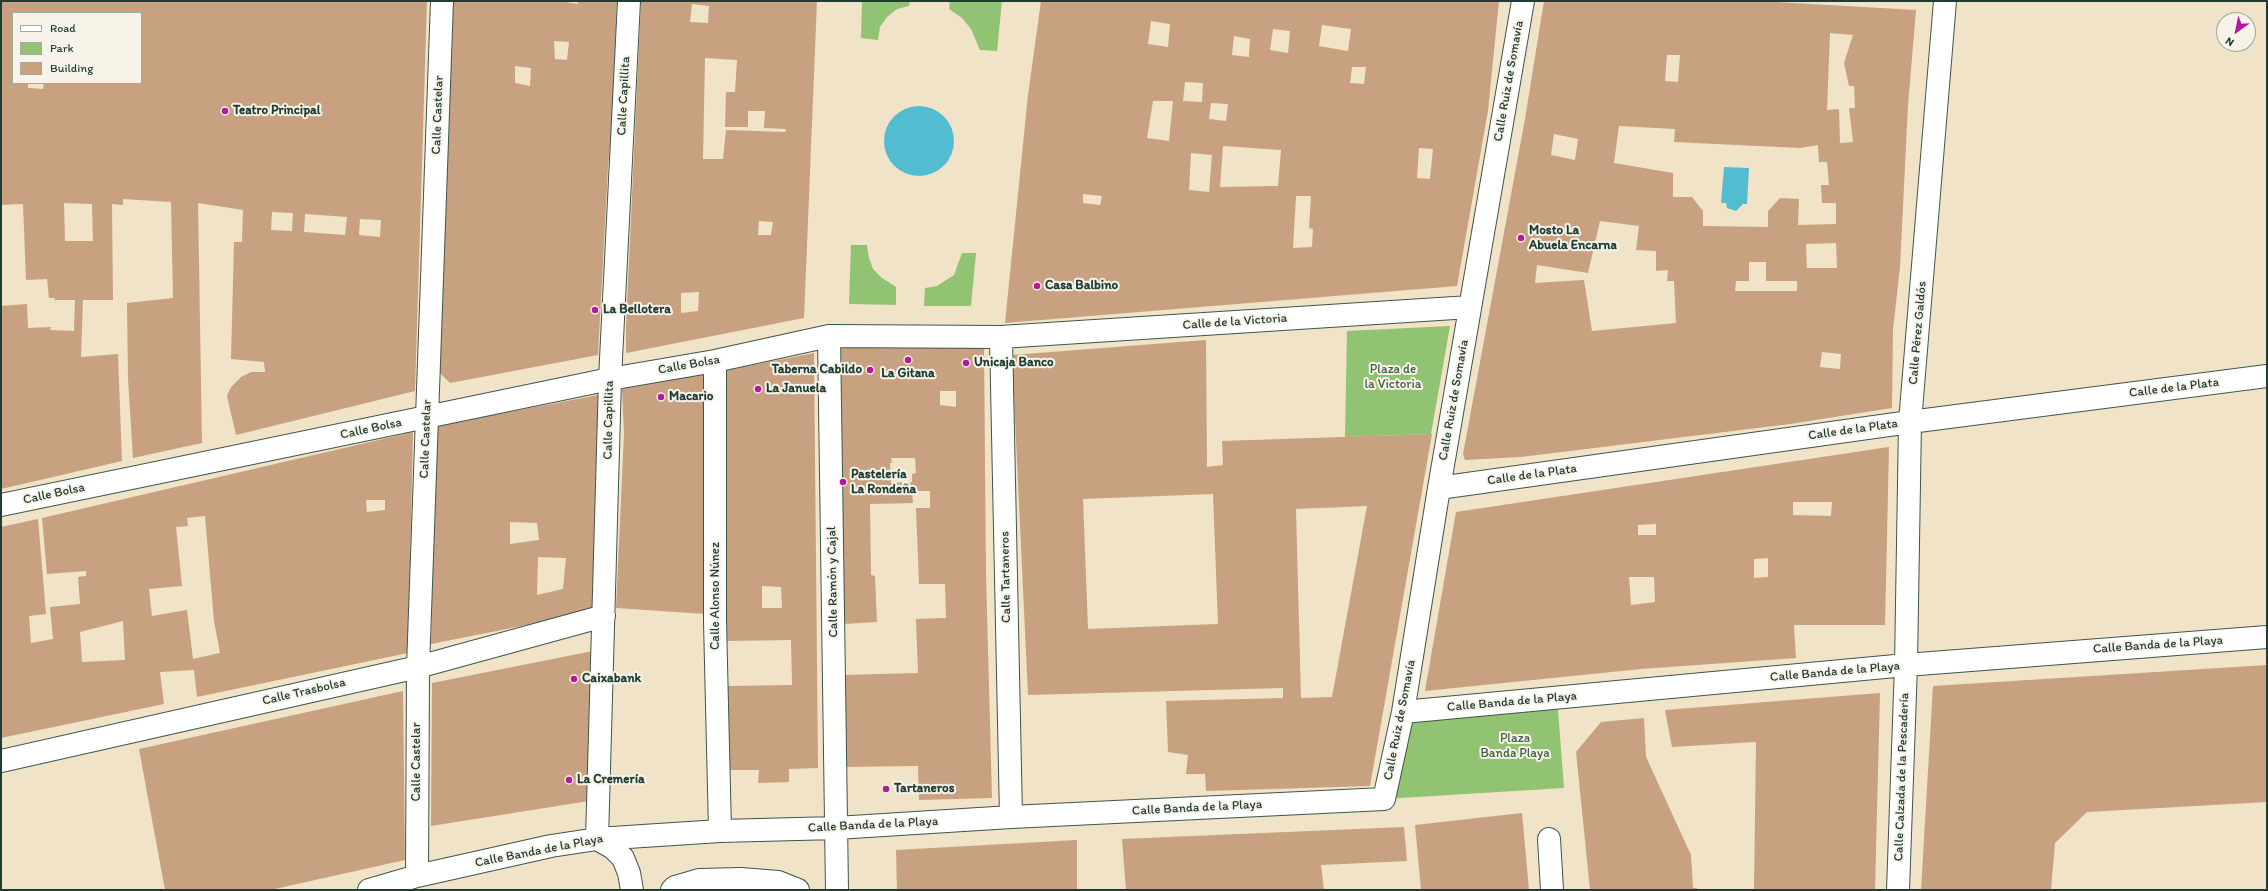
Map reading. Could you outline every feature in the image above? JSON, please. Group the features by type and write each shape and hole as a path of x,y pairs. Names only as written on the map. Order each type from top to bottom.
{"street":[{"name":"Calle Castelar","path":"418,876 418,667 442,1"},
{"name":"Calle Capillita","path":"597,839 610,379 629,1"},
{"name":"Calle Ruiz de Somavía","path":"1384,799 1403,712 1439,488 1523,1"},
{"name":"Calle Pérez Galdós","path":"1906,665 1910,422 1945,1"},
{"name":"Calle de la Victoria","path":"821,338 1001,337 1470,307"},
{"name":"Calle Tartaneros","path":"1001,337 1011,817"},
{"name":"Calle Bolsa","path":"1,505 610,379 715,361 821,338"},
{"name":"Calle Ramón y Cajal","path":"821,338 836,828 836,890"},
{"name":"Calle Alonso Núnez","path":"715,361 715,621 720,830"},
{"name":"Calle de la Plata","path":"1439,488 1910,422 2267,376"},
{"name":"Calle Trasbolsa","path":"1,761 418,667 604,616"},
{"name":"Calle Banda de la Playa","path":"1403,712 1906,665 2267,637"},
{"name":"Calle Calzada de la Pescadería","path":"1898,890 1906,665"},
{"name":"Calle Banda de la Playa","path":"369,890 418,876 551,846 597,839 720,830 836,828 1011,817 1384,799"},
{"path":"597,839 614,848 623,858 629,873 632,890"},
{"path":"1549,840 1552,890"},
{"path":"672,890 675,887 699,880 741,879 778,882 798,890"}],"green space":[{"path":"862,1 910,1 909,6 897,9 887,17 880,27 878,40 861,38"},
{"path":"950,1 1002,1 997,51 980,50 971,29 962,18 949,9"},
{"path":"851,245 867,245 869,258 873,269 882,278 896,287 896,305 849,304"},
{"path":"962,253 976,253 971,306 924,306 925,288 937,286 954,275"},
{"name":"Plaza de la Victoria","path":"1450,326 1431,434 1345,437 1347,331"},
{"name":"Plaza Banda Playa","path":"1557,697 1564,788 1384,799 1403,712"}],"water":[{"path":"919,106 938,112 948,122 954,141 948,160 938,170 919,176 900,170 890,160 884,141 890,122 900,112"},
{"path":"1724,167 1749,168 1747,204 1743,204 1736,211 1727,208 1726,203 1721,203"}],"building":[{"path":"1,1 427,1 415,391 236,435 227,396 231,387 241,377 251,372 265,372 264,362 231,359 234,242 242,242 243,210 198,203 202,443 133,458 128,379 127,303 173,298 171,202 123,199 123,205 112,204 113,300 83,300 81,357 118,354 122,461 1,489 1,306 27,304 28,328 51,327 50,330 74,331 75,300 54,300 55,298 49,298 47,279 26,280 23,204 1,205","holes":["64,203 92,204 93,241 65,241","272,212 293,213 292,231 271,230","305,214 347,217 345,235 304,232","360,219 381,220 380,237 359,235"]},
{"path":"452,1 559,1 578,4 578,1 617,1 612,124 608,167 598,355 450,383 439,372","holes":["554,41 569,42 567,60 555,59","515,66 531,68 530,86 515,83"]},
{"path":"641,1 817,1 804,318 626,353","holes":["692,4 709,6 708,23 690,22","705,58 737,60 735,92 726,92 725,127 748,127 748,111 765,111 764,128 786,129 785,132 726,130 723,159 703,159","759,221 773,222 771,235 758,235","699,292 698,311 681,313 681,293"]},
{"path":"1041,1 1499,1 1488,111 1457,286 1005,323 1028,95","holes":["1151,21 1170,24 1168,47 1148,44","1322,25 1351,29 1348,51 1319,46","1273,29 1290,31 1288,53 1270,50","1234,36 1250,39 1249,57 1232,55","1352,67 1366,67 1364,84 1350,83","1185,82 1203,83 1202,102 1183,101","1153,101 1173,101 1169,141 1147,138","1211,103 1228,104 1226,121 1209,119","1223,146 1281,150 1278,186 1220,187","1419,148 1433,149 1430,179 1417,178","1191,153 1212,155 1209,192 1189,190","1083,194 1102,196 1100,205 1083,203","1296,196 1311,196 1309,228 1313,229 1312,247 1293,248"]},
{"path":"1544,1 1758,1 1916,10 1908,105 1900,267 1893,330 1892,408 1790,424 1521,457 1465,460 1463,454 1525,119","holes":["1830,33 1853,35 1844,63 1849,86 1854,86 1855,108 1849,108 1853,142 1840,143 1839,109 1827,110","1667,55 1680,55 1678,82 1665,81","1619,126 1675,129 1674,142 1800,148 1818,145 1819,162 1827,162 1829,185 1821,185 1822,203 1836,203 1836,224 1798,225 1799,199 1780,198 1768,211 1768,227 1703,226 1703,211 1692,197 1673,197 1673,173 1614,163","1554,134 1578,139 1575,160 1551,155","1600,221 1639,226 1636,250 1656,251 1656,271 1668,270 1667,281 1674,281 1676,323 1592,331 1584,280 1535,283 1537,265 1588,273","1836,243 1837,268 1807,268 1806,244","1749,262 1766,262 1766,281 1797,281 1797,291 1735,291 1736,281 1749,281","1822,352 1841,354 1840,369 1820,367"]},
{"path":"1206,340 1207,467 1223,465 1222,441 1432,434 1370,786 1206,791 1205,774 1186,774 1188,755 1168,752 1166,701 1283,698 1283,688 1028,695 1012,355","holes":["1213,494 1218,624 1088,629 1083,499","1367,506 1332,697 1301,698 1296,509"]},
{"path":"984,343 986,575 992,798 919,800 918,766 845,767 843,675 918,673 916,619 946,618 945,584 919,584 916,508 930,508 930,491 912,491 913,503 870,504 871,575 875,576 877,622 843,624 841,346","holes":["940,391 956,391 956,407 940,405","891,458 915,458 916,473 912,474 912,482 891,483"]},
{"path":"814,353 818,768 789,769 789,782 758,783 759,770 729,770 728,686 792,685 791,640 727,641 727,370","holes":["762,586 781,587 782,608 762,608"]},
{"path":"704,374 706,614 616,608 624,434 622,389"},
{"path":"598,395 592,612 431,644 436,426","holes":["510,522 537,523 539,540 510,544","538,557 566,558 563,589 537,595"]},
{"path":"413,432 408,653 197,697 194,670 160,672 164,704 1,738 1,527 38,519 46,614 29,616 31,643 53,639 50,607 80,604 78,577 86,576 86,571 47,574 42,518","holes":["366,500 385,500 385,510 367,512","205,516 214,621 220,653 193,659 187,610 152,616 149,589 182,586 176,527 188,526 187,518","123,621 125,660 82,662 80,632"]},
{"path":"1889,447 1885,625 1794,625 1796,658 1641,669 1425,691 1456,512","holes":["1793,502 1832,502 1831,516 1793,515","1656,524 1656,535 1638,535 1638,525","1768,558 1768,577 1754,578 1754,559","1629,577 1654,577 1655,602 1631,605"]},
{"path":"593,651 589,801 431,826 432,683"},
{"path":"2267,665 2267,802 2087,812 2055,843 2051,890 1921,890 1933,686"},
{"path":"403,691 405,860 270,890 165,890 139,749"},
{"path":"1880,693 1875,890 1754,890 1756,742 1672,747 1665,710"},
{"path":"1644,718 1646,757 1691,855 1693,888 1697,888 1697,890 1590,890 1576,752 1601,722"},
{"path":"1522,813 1529,890 1421,890 1415,825"},
{"path":"1404,827 1407,861 1321,865 1324,890 1126,890 1122,839"},
{"path":"1077,840 1077,890 897,890 896,850"}],"place":[{"name":"Teatro Principal","path":"225,111"},
{"name":"Mosto La Abuela Encarna","path":"1521,238"},
{"name":"Casa Balbino","path":"1037,286"},
{"name":"La Bellotera","path":"595,310"},
{"name":"La Gitana","path":"908,360"},
{"name":"Unicaja Banco","path":"966,363"},
{"name":"Taberna Cabildo","path":"870,370"},
{"name":"La Januela","path":"758,389"},
{"name":"Macario","path":"661,397"},
{"name":"Pastelería La Rondeña","path":"843,482"},
{"name":"Caixabank","path":"574,679"},
{"name":"La Cremería","path":"569,780"},
{"name":"Tartaneros","path":"886,789"}]}
